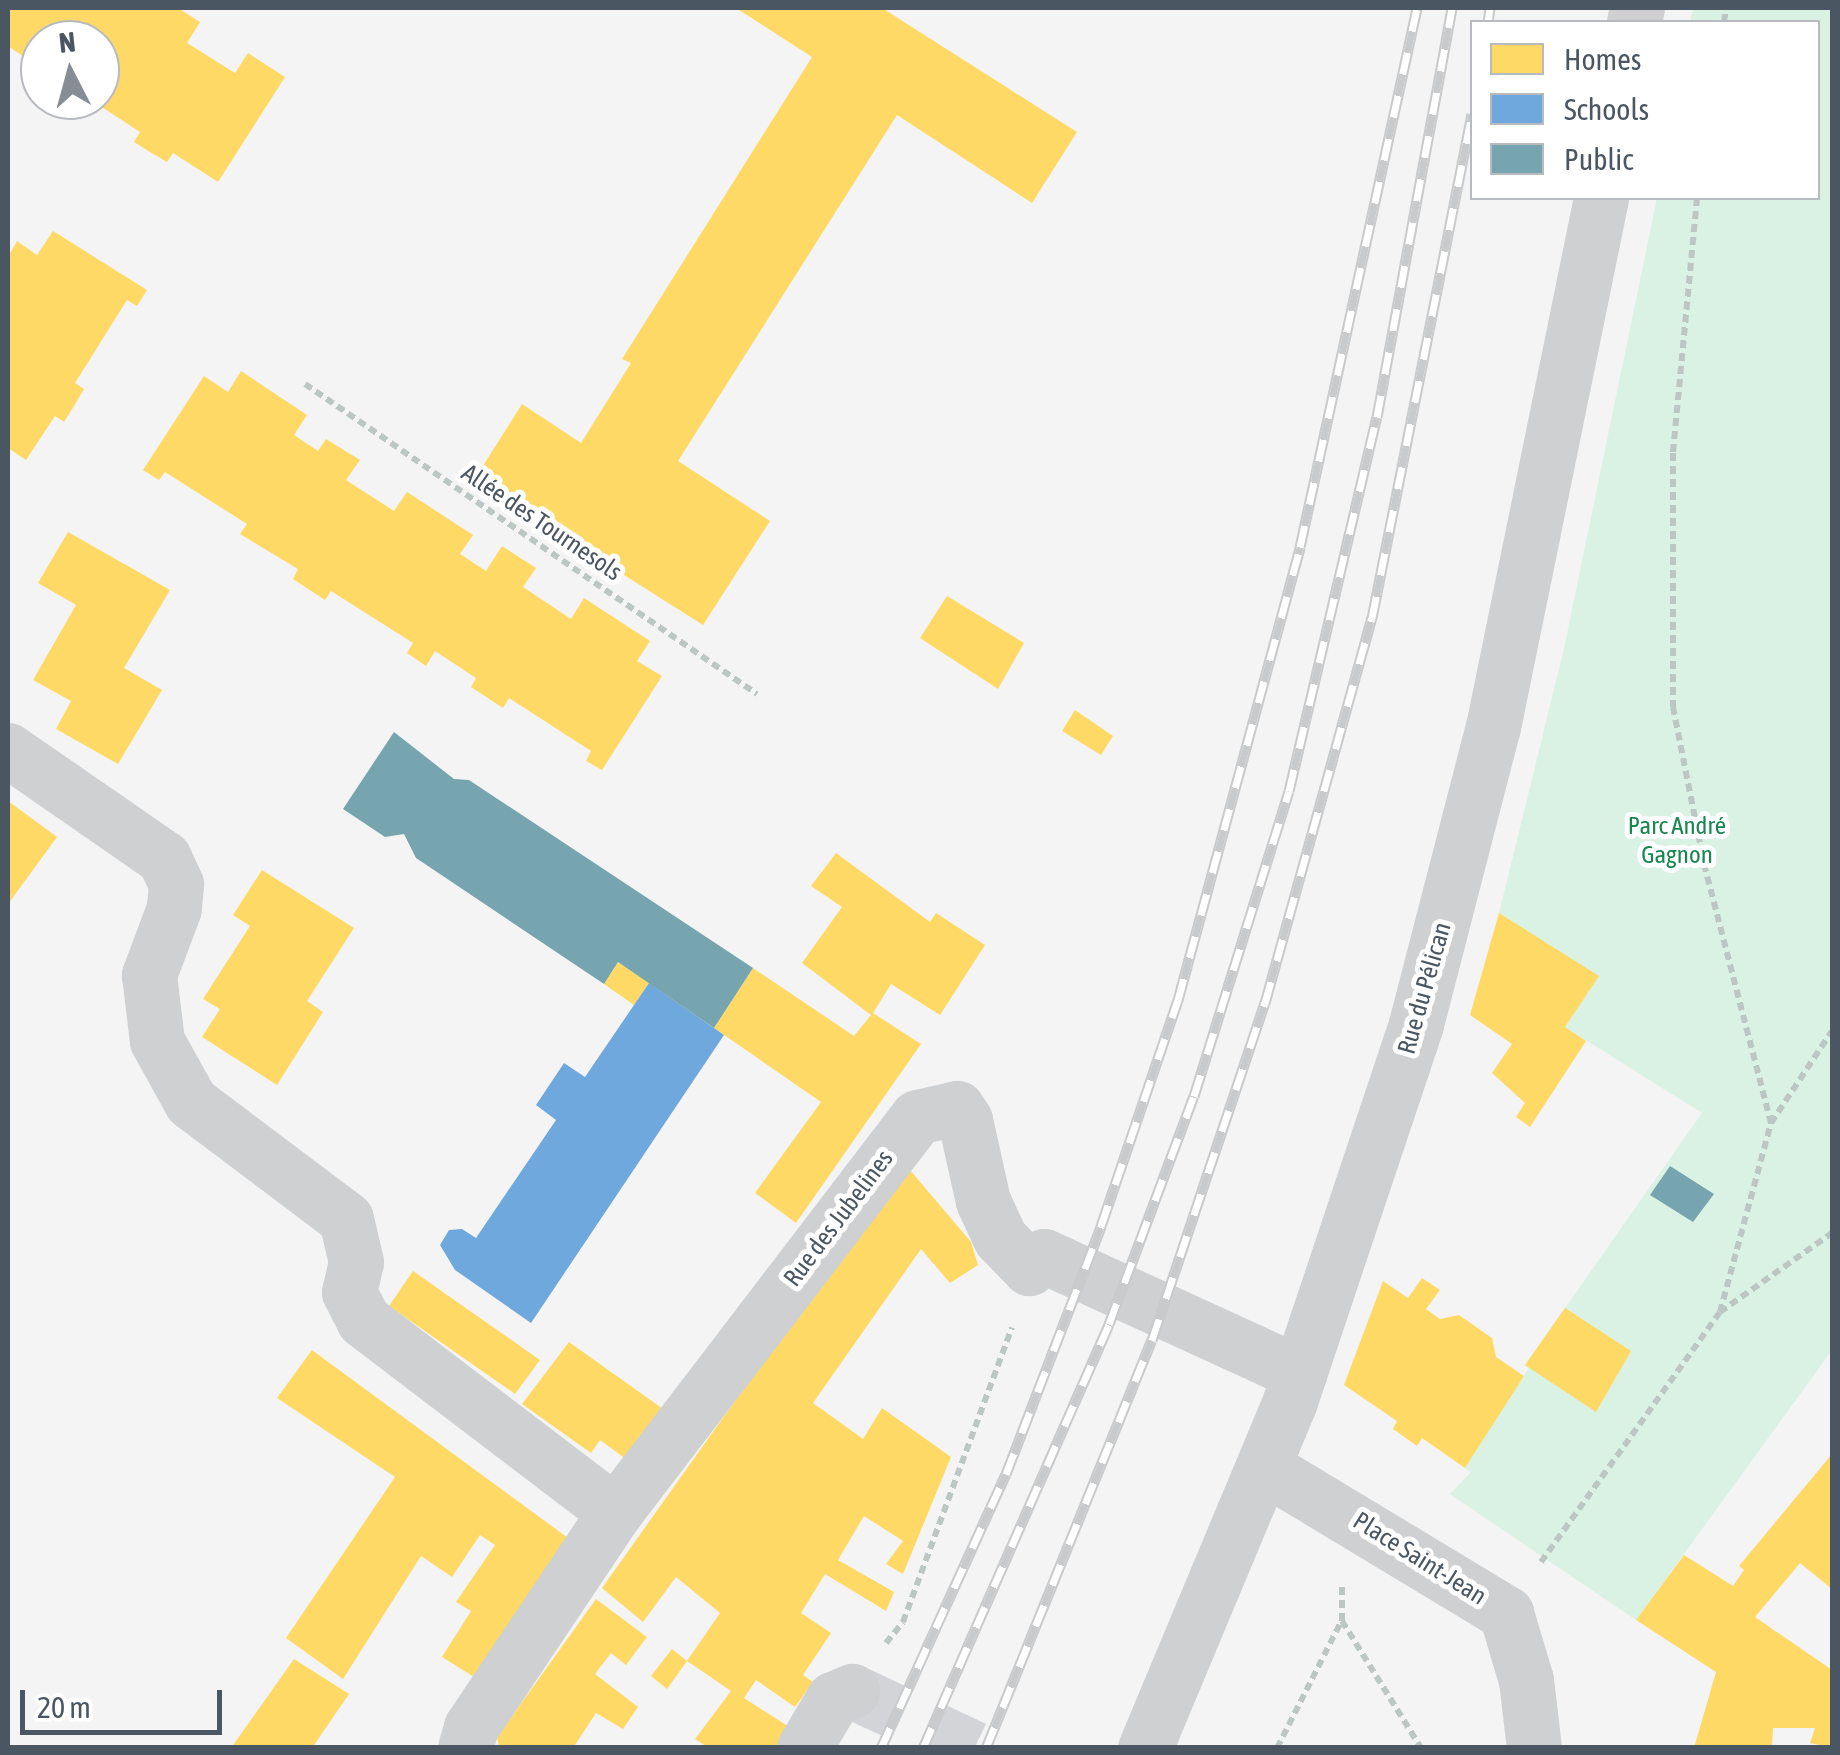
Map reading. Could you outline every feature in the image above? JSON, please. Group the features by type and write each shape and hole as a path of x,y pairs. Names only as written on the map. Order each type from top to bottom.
{"street":[{"name":"Rue du Pélican","path":"1144,1748 1264,1467 1300,1372 1416,1024 1493,727 1601,200"},
{"path":"8,750 164,858 176,884 174,908 149,975 156,1041 191,1102 346,1219 356,1262 350,1292 363,1320 615,1512"},
{"name":"Rue des Jubelines","path":"465,1748 471,1727 615,1512 905,1128 918,1117 957,1108 1000,1238 1030,1268"},
{"path":"1030,1268 1044,1256 1300,1372"},
{"name":"Place Saint-Jean","path":"1264,1467 1342,1508 1506,1612 1526,1680 1534,1748"},
{"path":"804,1748 847,1692"}],"path":[{"path":"1697,200 1673,453 1672,707 1704,864 1771,1123"},
{"name":"Allée des Tournesols","path":"305,384 757,694"},
{"path":"1720,1312 1771,1123 1832,1030"},
{"path":"1506,1612 1720,1312 1832,1234"},
{"path":"847,1692 903,1622 1030,1268"},
{"path":"1278,1748 1342,1621 1342,1508"},
{"path":"1342,1621 1421,1748"}],"green space":[{"name":"Parc André Gagnon","path":"1693,8 1832,8 1832,1350 1636,1620 1450,1494 1471,1472 1465,1468 1529,1368 1525,1365 1702,1113 1565,1027 1598,976 1499,913 1563,653 1657,200 1820,200 1820,20 1690,20"}],"building: Homes":[{"path":"8,8 178,8 200,22 187,43 235,73 248,53 285,77 218,182 173,153 167,162 134,142 140,132 120,119 120,20 20,20 20,54 8,46"},
{"path":"736,8 882,8 1077,132 1032,203 897,115 678,461 770,521 703,625 474,480 522,404 581,443 631,363 622,359 812,57"},
{"path":"53,231 147,290 137,306 127,300 75,383 84,389 64,422 55,416 26,460 8,448 8,257 17,241 37,255"},
{"path":"241,371 307,415 294,435 318,451 326,439 360,460 346,480 394,511 407,492 473,535 460,554 486,571 502,546 536,568 523,587 571,619 584,598 650,641 637,661 662,676 602,770 586,761 591,751 509,698 503,708 471,687 476,678 435,651 426,666 407,653 413,643 331,591 325,600 293,579 298,569 240,534 247,524 165,472 159,480 143,470 204,376 228,392"},
{"path":"68,532 170,590 124,668 162,690 118,764 56,729 71,701 33,680 76,605 38,583"},
{"path":"947,596 1024,643 998,689 920,638"},
{"path":"1075,710 1113,736 1101,755 1062,731"},
{"path":"8,801 57,837 8,904"},
{"path":"836,853 930,922 936,913 985,945 940,1015 891,984 873,1013 921,1044 796,1223 755,1193 821,1102 714,1028 753,968 854,1036 871,1015 802,963 842,907 811,886"},
{"path":"262,870 354,928 307,1001 323,1012 277,1085 202,1037 220,1009 203,999 250,926 233,915"},
{"path":"1499,913 1599,976 1565,1027 1586,1041 1530,1127 1516,1117 1525,1103 1492,1073 1512,1044 1470,1015"},
{"path":"618,962 649,983 634,1005 604,984"},
{"path":"904,1163 971,1242 978,1265 950,1283 921,1249 813,1403 863,1439 882,1408 951,1457 903,1574 886,1564 903,1541 864,1516 838,1560 894,1592 886,1611 825,1574 801,1613 831,1633 803,1675 813,1682 795,1707 756,1680 744,1698 789,1727 778,1748 709,1748 695,1739 731,1691 687,1661 720,1613 676,1577 643,1622 602,1588"},
{"path":"413,1271 540,1360 515,1394 389,1306"},
{"path":"1422,1278 1440,1290 1426,1309 1440,1319 1459,1315 1492,1338 1496,1357 1524,1376 1465,1468 1422,1438 1417,1446 1393,1429 1397,1421 1344,1385 1383,1281 1408,1298"},
{"path":"1565,1308 1631,1351 1596,1412 1525,1365"},
{"path":"569,1342 663,1409 626,1459 600,1440 591,1453 522,1404"},
{"path":"312,1350 568,1538 474,1677 442,1657 471,1611 456,1602 495,1545 480,1535 452,1577 421,1556 343,1679 286,1638 395,1477 277,1398"},
{"path":"1832,1454 1832,1589 1800,1563 1755,1617 1832,1670 1832,1748 1810,1743 1815,1728 1773,1728 1772,1748 1694,1748 1716,1672 1636,1620 1684,1555 1733,1586 1744,1570 1739,1566"},
{"path":"596,1599 647,1637 626,1665 611,1653 595,1674 638,1707 623,1729 596,1713 573,1748 499,1748 497,1737"},
{"path":"672,1649 687,1661 667,1689 651,1676"},
{"path":"294,1659 349,1694 312,1748 231,1748"}],"building: Schools":[{"path":"649,983 724,1035 531,1323 455,1270 440,1245 449,1230 462,1229 476,1238 556,1120 536,1105 564,1063 585,1077"}],"building: Public":[{"path":"394,732 454,779 469,780 753,968 714,1028 618,962 604,984 416,858 404,834 385,837 343,809"},
{"path":"1670,1166 1714,1194 1693,1222 1650,1195"}],"tunnel":[{"path":"852,1691 974,1748"}],"railway":[{"path":"881,1748 1006,1474 1101,1226 1178,1000 1300,547 1417,8"},
{"path":"923,1748 1109,1324 1194,1096 1289,791 1377,417 1452,8"},
{"path":"1488,20 1490,8"},
{"path":"986,1748 1152,1340 1265,1003 1372,618 1470,124"}]}
